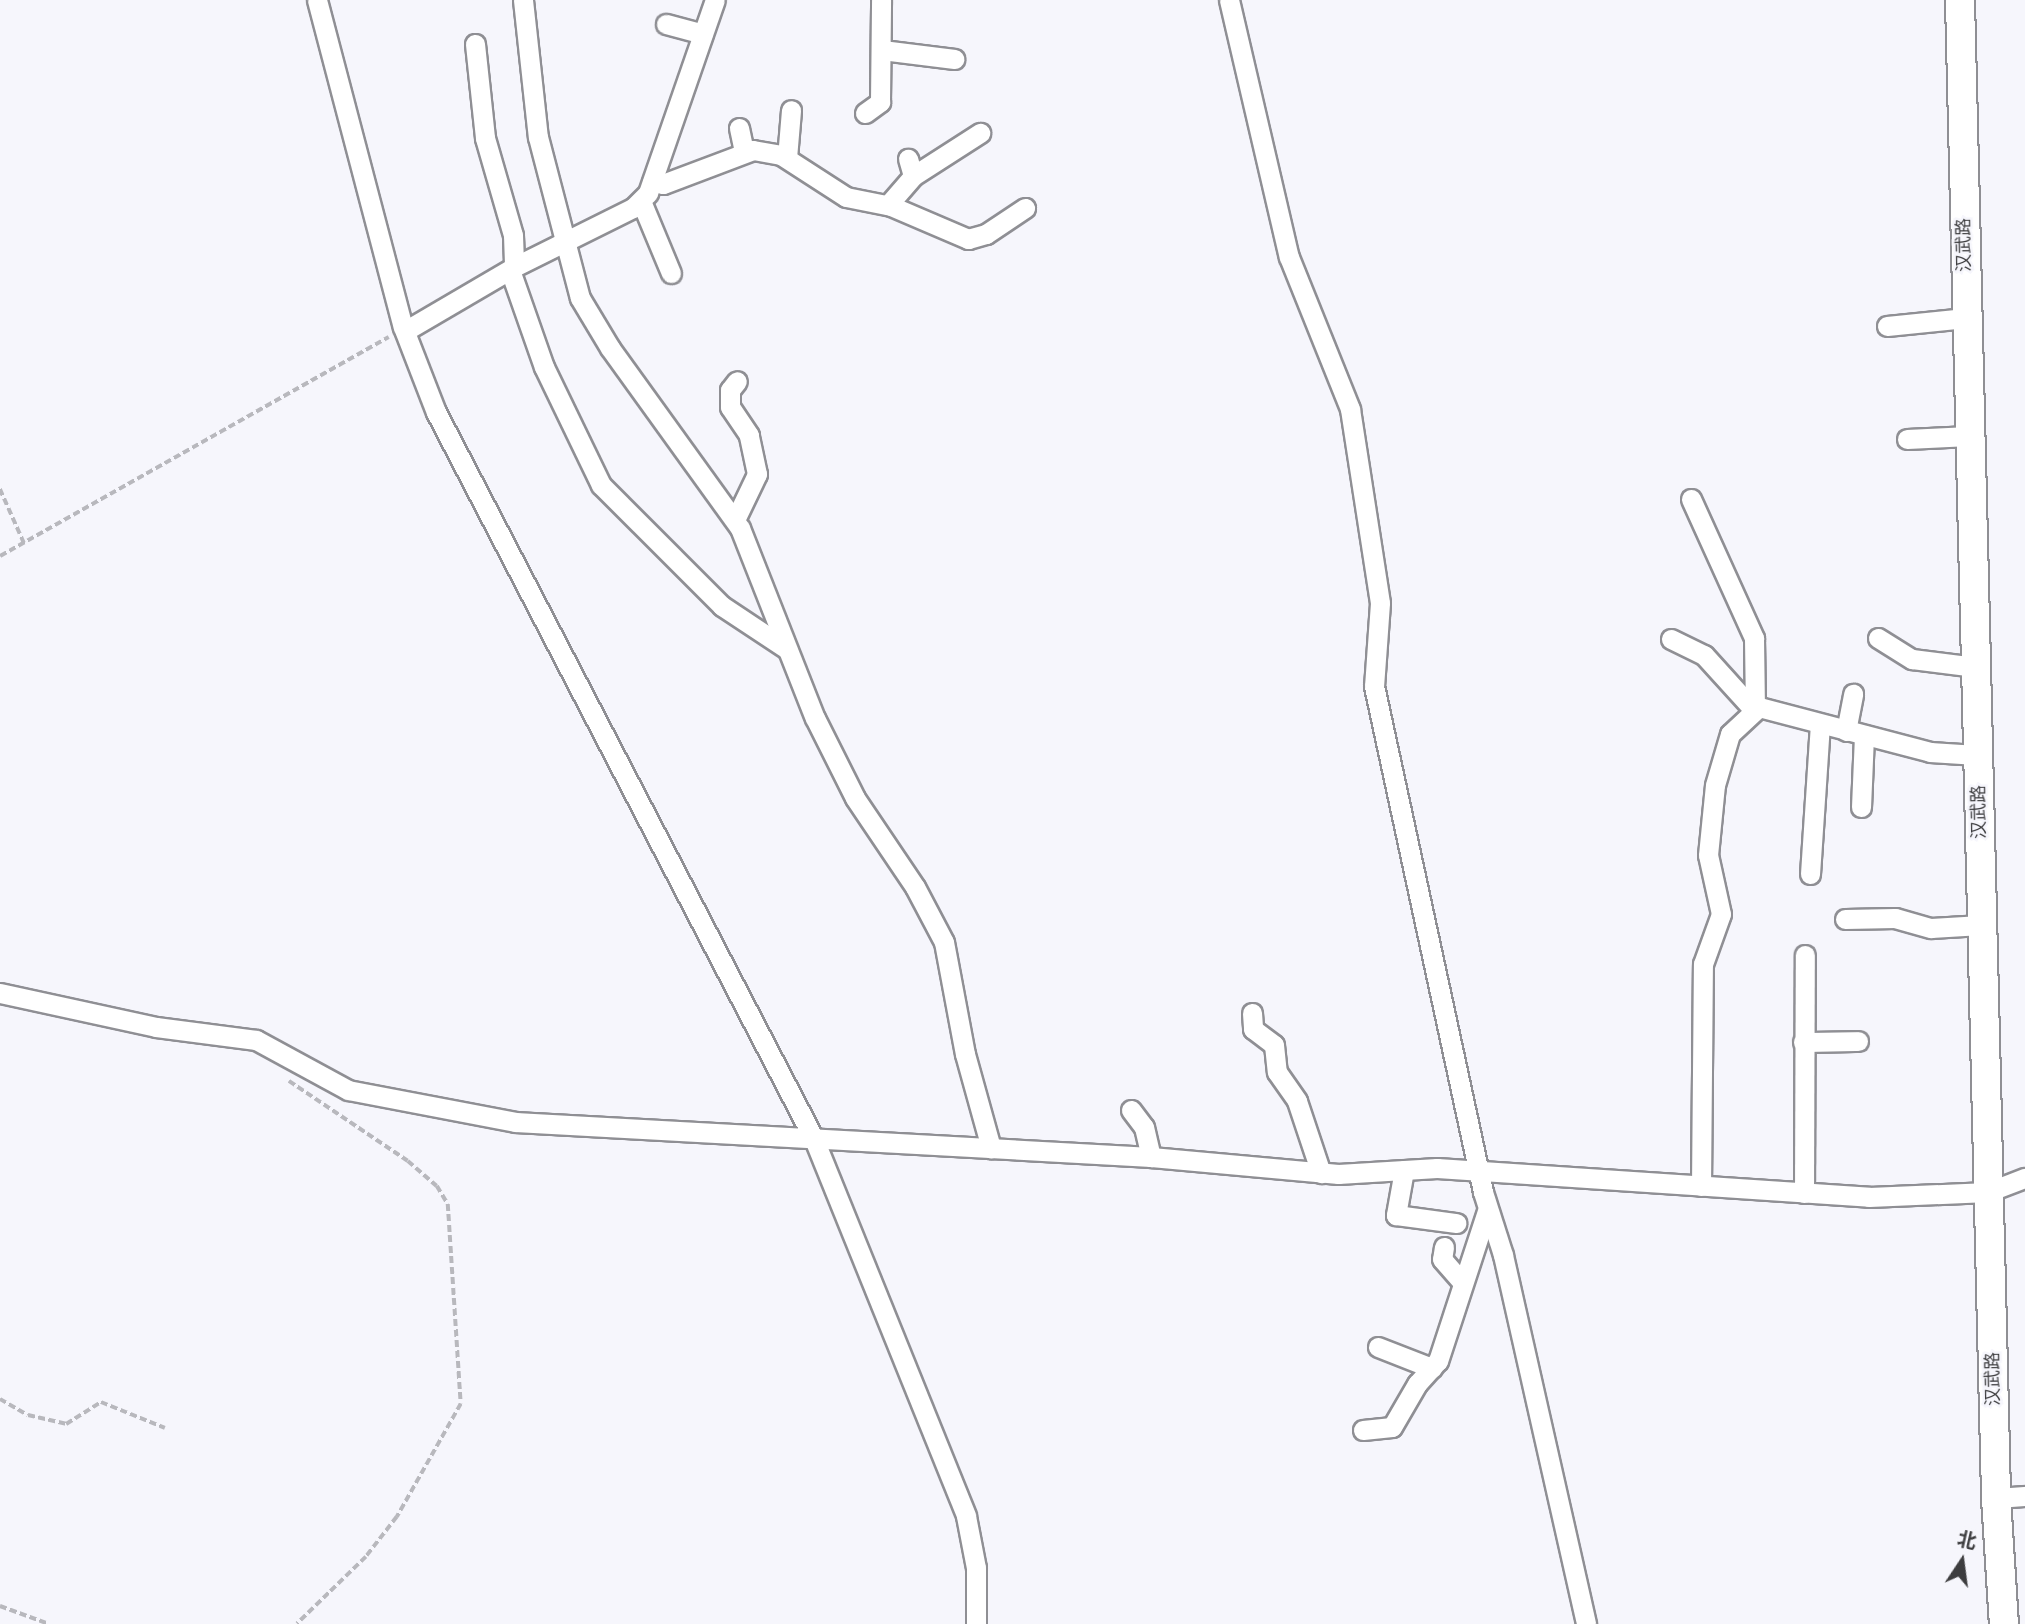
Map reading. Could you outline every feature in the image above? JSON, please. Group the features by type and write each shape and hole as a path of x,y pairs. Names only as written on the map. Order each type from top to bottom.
{"main road":[{"name":"汉武路","path":"1960,0 1996,1498 2004,1624"}],"street":[{"path":"317,0 405,331 477,496 814,1139 966,1516 976,1568 976,1624"},
{"path":"523,0 538,137 580,298 610,348 735,520 787,649 855,798 915,887 944,942 965,1054 991,1149"},
{"path":"405,331 512,268 564,244 640,201 652,182 715,0"},
{"path":"865,113 880,102 881,0"},
{"path":"1229,0 1289,257 1350,409 1380,603 1374,686 1487,1212 1503,1255 1586,1624"},
{"path":"666,24 703,34"},
{"path":"475,44 485,138 513,235 512,268 544,367 601,485 722,606 787,649"},
{"path":"882,50 954,59"},
{"path":"787,158 791,110"},
{"path":"739,128 744,152"},
{"path":"888,205 910,167 980,134"},
{"path":"652,182 663,184 744,152 787,158 836,193 888,205 968,239 986,234 1025,208"},
{"path":"640,201 671,273"},
{"path":"1887,326 1966,318"},
{"path":"735,520 757,474 749,435 730,407 730,390 737,381"},
{"path":"1907,439 1969,436"},
{"path":"1691,499 1754,638 1754,708 1724,744 1715,785 1708,855 1721,914 1703,964 1701,1186"},
{"path":"1878,638 1912,659 1975,667"},
{"path":"1671,639 1704,655 1754,708 1930,752 1977,755"},
{"path":"1853,694 1861,807"},
{"path":"1810,874 1820,724"},
{"path":"1845,919 1895,918 1931,928 1982,925"},
{"path":"1804,1193 1805,954"},
{"path":"0,993 156,1027 256,1040 348,1090 465,1114 814,1139 1151,1157 1321,1173 1404,1170 1480,1172 1804,1193 1937,1197 1989,1192 2025,1178"},
{"path":"1252,1013 1253,1029 1274,1045 1277,1072 1297,1101 1321,1173"},
{"path":"1803,1042 1858,1041"},
{"path":"1131,1110 1144,1128 1151,1157"},
{"path":"1404,1170 1396,1215 1456,1223"},
{"path":"1363,1430 1392,1427 1443,1352 1461,1281 1487,1212"},
{"path":"1444,1247 1442,1259 1461,1281"},
{"path":"1378,1347 1432,1368"},
{"path":"1996,1498 2025,1496"}],"path":[{"path":"0,556 405,331"},
{"path":"0,489 24,543"},
{"path":"277,1073 437,1186 451,1214 461,1404 456,1419 375,1547 297,1624"},
{"path":"0,1399 28,1415 66,1424 101,1402 165,1428"},
{"path":"0,1606 49,1624"}]}
